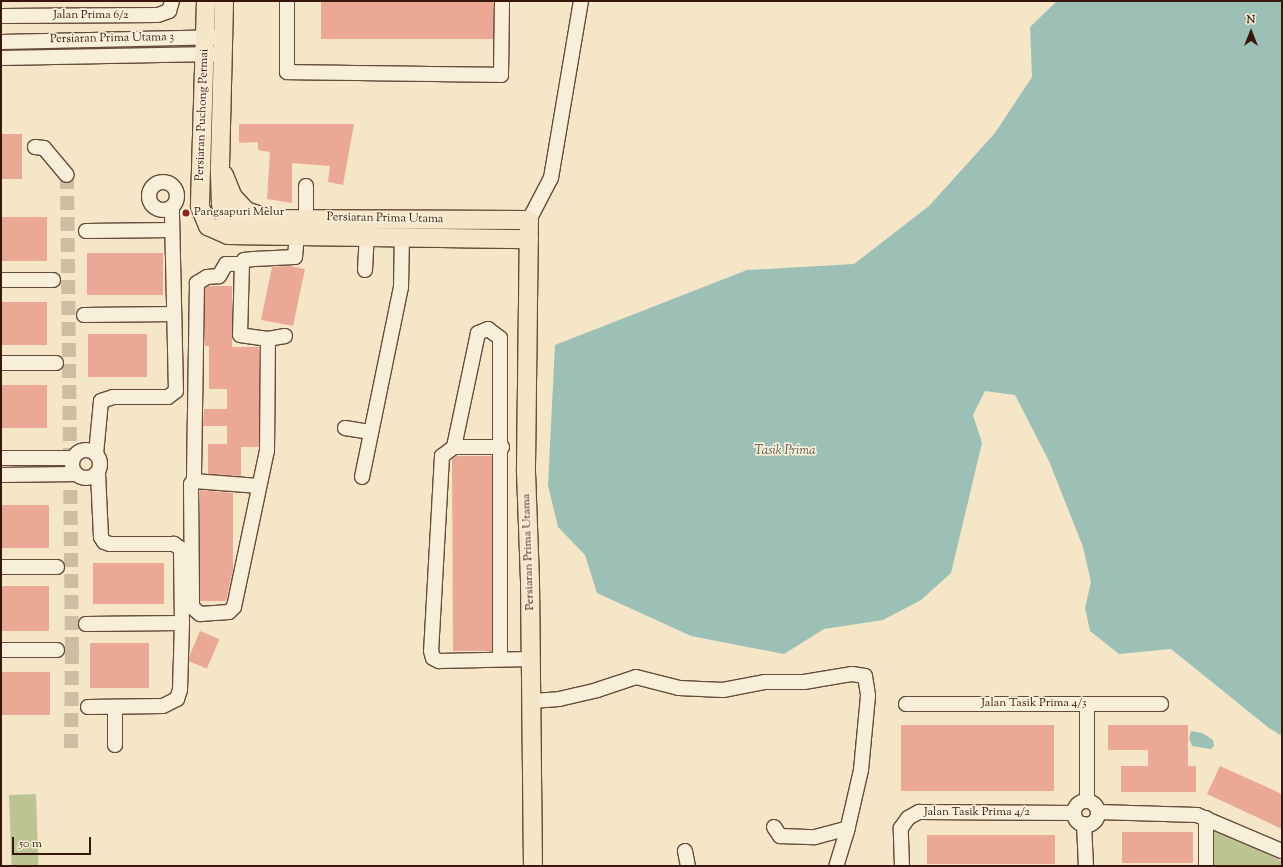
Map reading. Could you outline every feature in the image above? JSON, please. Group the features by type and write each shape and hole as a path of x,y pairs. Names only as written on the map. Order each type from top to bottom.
{"main road":[{"name":"Persiaran Puchong Permai","path":"206,1 200,207 208,226"},
{"name":"Persiaran Puchong Permai","path":"224,1 220,167 220,204 224,215"},
{"path":"220,167 233,197 246,211 265,218"},
{"name":"Persiaran Prima Utama","path":"224,215 234,219 301,218 529,220 526,472 532,702 533,866"},
{"path":"208,226 224,215"},
{"path":"297,236 301,218"},
{"name":"Persiaran Prima Utama","path":"208,226 228,235 529,239"}],"street":[{"name":"Jalan Prima 6/2","path":"1,16 158,15 169,11 172,1"},
{"path":"287,1 287,72 501,75 502,1"},
{"path":"529,220 551,178 581,1"},
{"name":"Persiaran Prima Utama 3","path":"1,42 223,46"},
{"name":"Persiaran Prima Utama 3","path":"1,58 205,46"},
{"path":"35,147 44,148 67,175"},
{"path":"301,218 306,186"},
{"path":"88,707 163,706 177,699 180,690 182,623 181,549 174,544 110,544 104,542 101,537 98,473 100,463 96,454 101,401 114,397 174,395 172,208"},
{"path":"86,231 172,230"},
{"path":"285,336 268,339 240,335 242,264 244,260 254,258 295,257 297,236"},
{"path":"365,270 367,236"},
{"path":"362,477 401,287 402,237"},
{"path":"242,264 226,264 219,276 207,277 197,283 194,481 191,484 192,607 200,614 229,612 234,607 267,451 268,339"},
{"path":"1,280 53,280"},
{"path":"84,315 174,314"},
{"path":"454,447 478,333 488,329 500,338 502,447 500,659"},
{"path":"1,363 56,363"},
{"path":"345,428 371,432"},
{"path":"502,447 454,447 442,456 431,651 433,658 439,661 496,661 500,659 531,660"},
{"path":"1,458 72,458 84,450 96,454"},
{"path":"72,458 71,465 75,474"},
{"path":"1,475 75,474 89,478 98,473"},
{"path":"194,481 259,486"},
{"path":"1,567 57,566"},
{"path":"86,624 182,623"},
{"path":"1,650 57,650"},
{"path":"532,702 559,699 597,690 636,677 680,688 723,690 765,682 804,682 852,674 865,676 868,696 861,770 848,828 836,866"},
{"name":"Jalan Tasik Prima 4/3","path":"906,704 1161,704"},
{"path":"1087,704 1087,801"},
{"path":"115,707 115,745"},
{"path":"1087,801 1096,806 1098,812 1092,823 1084,824 1077,821 1074,813 1080,803 1087,801"},
{"name":"Jalan Tasik Prima 4/2","path":"902,866 901,828 908,818 919,812 1074,813"},
{"path":"1098,812 1192,814 1206,818 1282,851"},
{"path":"1206,818 1206,866"},
{"path":"1084,824 1086,866"},
{"path":"774,827 780,836 815,837 848,828"},
{"path":"685,851 688,866"}],"green space":[{"path":"36,794 39,866 11,866 9,795"},
{"path":"1209,825 1282,861 1282,866 1208,866"}],"water":[{"name":"Tasik Prima","path":"1057,1 1282,1 1282,736 1269,728 1171,649 1119,654 1090,631 1085,608 1091,582 1083,547 1049,461 1015,395 985,391 973,415 982,443 951,573 921,600 883,620 824,629 784,654 691,636 597,593 585,555 558,527 548,485 555,345 747,270 854,264 929,206 995,133 1032,77 1030,27"},
{"path":"1191,731 1202,733 1213,740 1214,746 1211,749 1192,746 1189,738"}],"building":[{"path":"321,1 494,1 494,39 321,39"},
{"path":"239,124 354,124 343,185 328,182 330,166 292,163 292,203 267,199 270,152 258,150 258,142 239,143"},
{"path":"1,134 22,134 22,179 1,179"},
{"path":"1,217 47,217 47,261 1,261"},
{"path":"87,253 163,253 163,295 87,295"},
{"path":"289,266 305,269 293,326 261,320 272,267"},
{"path":"209,286 232,286 232,347 259,347 259,447 241,447 241,476 208,474 208,444 227,444 227,426 203,426 204,409 227,409 227,389 209,389 209,346 205,346 205,288"},
{"path":"1,302 47,302 47,345 1,345"},
{"path":"88,334 147,334 147,377 88,377"},
{"path":"1,385 47,385 47,428 1,428"},
{"path":"457,456 492,456 492,651 453,651 452,459"},
{"path":"200,490 233,493 233,570 226,601 200,601"},
{"path":"1,505 49,505 49,548 1,548"},
{"path":"93,563 164,563 164,604 93,604"},
{"path":"1,586 49,586 49,631 1,631"},
{"path":"200,631 219,639 207,669 187,660"},
{"path":"90,643 149,643 149,688 90,688"},
{"path":"1,672 50,672 50,715 1,715"},
{"path":"901,725 1054,725 1054,791 901,791"},
{"path":"1108,725 1188,725 1188,766 1196,766 1196,792 1121,792 1121,766 1148,766 1148,750 1108,750"},
{"path":"1220,766 1282,794 1282,829 1207,794"},
{"path":"1122,832 1193,832 1193,863 1122,863"},
{"path":"927,835 1055,835 1055,864 927,864"}],"tunnel":[{"path":"67,175 72,650 71,752"}],"place":[{"name":"Pangsapuri Melur","path":"186,213"}]}
